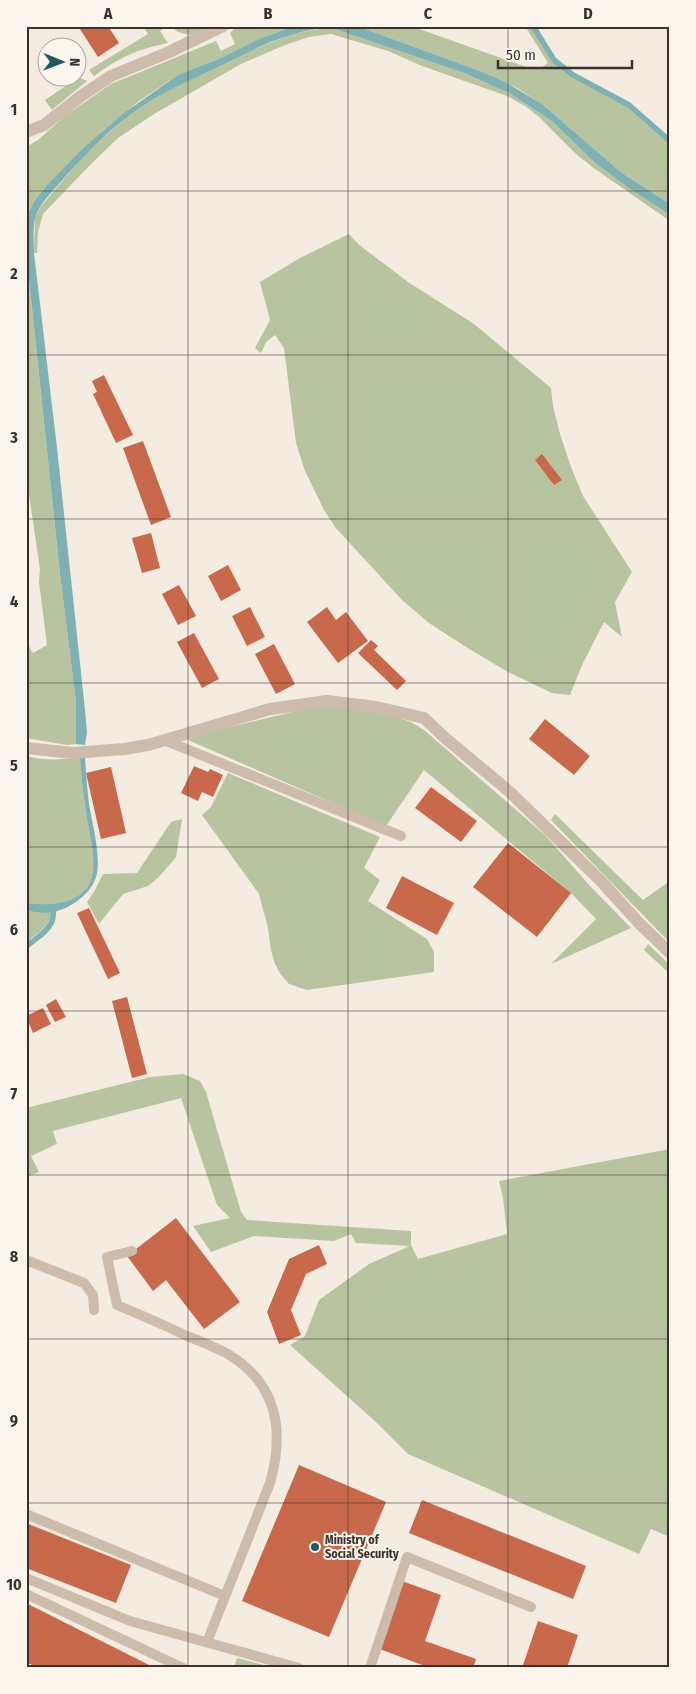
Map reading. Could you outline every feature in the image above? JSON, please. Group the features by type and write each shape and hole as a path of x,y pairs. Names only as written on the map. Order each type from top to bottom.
{"street":[{"path":"26,132 44,125 81,96 111,76 167,53 223,26"},
{"path":"26,748 74,752 124,749 148,745 270,709 327,701 376,707 424,718 511,793 601,881 639,923 670,953"}],"lane":[{"path":"164,740 401,836"},
{"path":"132,1251 107,1257 117,1305 227,1354 242,1364 266,1390 272,1402 278,1431 275,1466 264,1499 207,1642"},
{"path":"26,1260 84,1283 93,1295 94,1310"},
{"path":"26,1514 225,1596"},
{"path":"370,1668 407,1557 531,1607"},
{"path":"26,1578 130,1621 299,1668"},
{"path":"26,1594 183,1668"}],"green space":[{"path":"143,26 168,26 160,31 168,43 129,55 94,76 89,70 148,34"},
{"path":"170,26 211,26 190,35 178,32"},
{"path":"237,26 294,26 259,39 221,58 178,75 139,101 82,149 47,185 34,201 26,224 26,147 38,140 66,115 111,84 216,41 221,51 235,44 230,33"},
{"path":"357,26 411,26 529,68 541,68 548,63 525,26 532,26 553,61 572,76 628,106 670,143 670,204 622,173 542,104 517,88 480,71"},
{"path":"329,27 464,73 509,93 553,122 594,162 630,189 670,215 670,221 595,169 576,154 539,117 525,106 507,96 422,66 388,51 331,34 309,37 285,45 241,64 154,114 118,138 43,214 38,232 37,253 34,253 35,217 41,206 87,152 128,116 143,105 180,84 245,53 292,34"},
{"path":"63,88 79,88 52,110 45,100"},
{"path":"349,234 358,244 408,282 474,324 551,388 560,434 583,496 632,572 615,602 622,637 604,622 582,665 570,695 552,693 506,671 429,623 402,600 335,527 324,510 305,471 296,443 284,348 275,335 266,342 261,353 255,348 270,320 260,282 300,258"},
{"path":"26,251 60,574 76,702 76,744 67,745 26,738 26,641 33,653 47,645 39,582 40,569 26,474"},
{"path":"331,705 393,716 411,722 424,730 545,835 589,885 631,928 551,964 596,919 573,895 424,770 386,826 188,740 206,733 317,706"},
{"path":"26,756 53,760 80,757 93,869 88,886 82,893 65,901 45,904 26,903"},
{"path":"228,773 380,837 364,868 380,880 368,901 427,939 434,952 434,972 307,990 289,984 275,964 259,894 202,815 211,807"},
{"path":"555,814 643,900 670,881 670,943 551,820"},
{"path":"182,819 176,857 159,877 148,886 123,894 99,924 87,902 103,874 137,873 171,822"},
{"path":"26,910 52,913 45,926 26,943"},
{"path":"648,944 670,965 670,974 644,950"},
{"path":"183,1074 200,1081 206,1092 241,1212 247,1220 411,1231 411,1245 418,1259 507,1234 499,1181 670,1149 670,1537 651,1529 639,1554 408,1454 377,1423 290,1345 305,1336 319,1300 369,1264 410,1246 356,1243 351,1234 334,1241 254,1236 211,1252 193,1226 230,1218 217,1205 181,1098 53,1131 57,1144 31,1156 39,1172 26,1177 26,1108 150,1077"},
{"path":"237,1658 275,1668 234,1668"}],"water":[{"path":"294,26 357,26 505,82 542,104 622,173 670,204 670,215 630,189 594,162 553,122 509,93 464,73 329,27 301,32 252,50 162,94 131,114 111,130 83,157 45,199 36,215 34,229 34,253 87,732 85,745 76,744 76,702 60,574 26,251 26,224 29,212 34,201 47,185 82,149 124,113 178,75 221,58 259,39"},
{"path":"80,757 85,757 89,804 98,861 96,877 85,895 66,908 47,913 26,910 26,903 55,903 74,898 88,886 92,876 93,855"}],"building":[{"path":"78,26 108,26 119,43 98,57 88,42 88,38 86,38"},
{"path":"104,375 133,435 116,443 93,394 97,392 92,381"},
{"path":"143,441 171,517 151,525 123,448"},
{"path":"542,454 562,480 554,485 535,460"},
{"path":"151,533 160,568 142,573 132,538"},
{"path":"228,565 241,590 221,601 208,576"},
{"path":"179,585 196,616 178,625 162,594"},
{"path":"250,607 265,637 247,646 232,616"},
{"path":"327,607 336,620 346,612 368,641 338,663 307,622"},
{"path":"194,633 219,679 202,688 177,642"},
{"path":"371,640 378,646 374,650 406,681 397,690 358,653"},
{"path":"274,644 295,684 276,694 255,654"},
{"path":"545,719 590,756 574,775 529,739"},
{"path":"194,766 208,772 210,769 223,775 213,797 202,792 198,801 181,793"},
{"path":"111,767 126,833 101,839 86,773"},
{"path":"431,787 477,821 461,842 415,808"},
{"path":"508,843 571,893 537,937 473,887"},
{"path":"402,876 454,903 437,935 386,908"},
{"path":"89,908 120,973 108,979 77,913"},
{"path":"127,997 147,1074 132,1078 112,1001"},
{"path":"56,999 66,1017 55,1022 46,1005"},
{"path":"43,1008 51,1024 33,1033 26,1016"},
{"path":"176,1218 240,1302 204,1329 166,1280 153,1291 127,1256"},
{"path":"319,1245 327,1264 306,1274 291,1310 301,1335 279,1344 267,1312 289,1259"},
{"path":"299,1465 386,1502 329,1637 242,1601"},
{"path":"422,1500 586,1566 573,1599 409,1533"},
{"path":"26,1523 131,1565 116,1603 26,1568"},
{"path":"402,1581 441,1595 425,1641 476,1659 473,1668 430,1668 377,1648"},
{"path":"26,1603 155,1668 38,1668 26,1662"},
{"path":"538,1621 578,1635 567,1668 522,1668"}],"waterway":[{"path":"533,26 554,60 573,75 629,105 670,141"},
{"path":"26,947 49,927 53,920 54,907"}],"place":[{"name":"Ministry of Social Security","path":"315,1547"}]}
